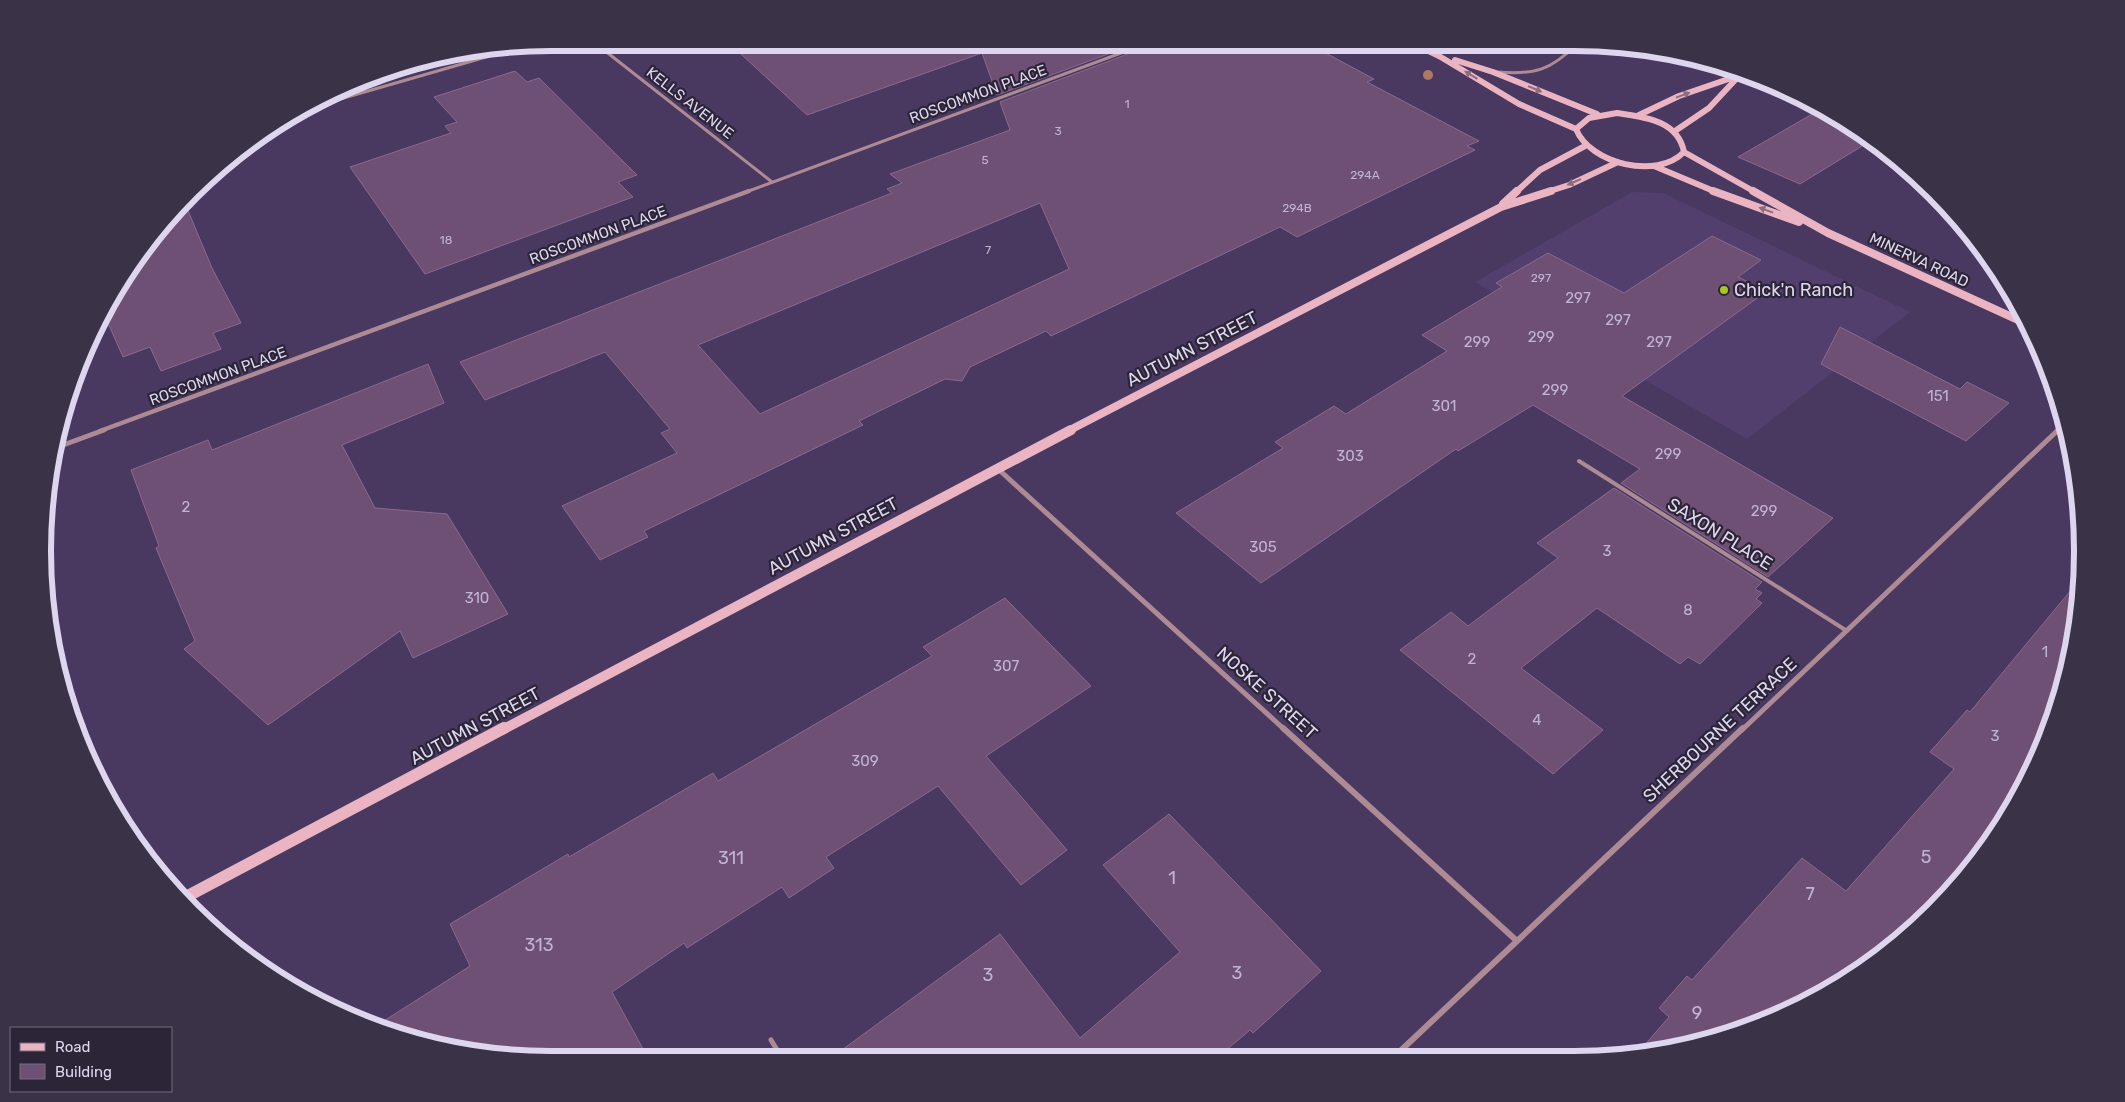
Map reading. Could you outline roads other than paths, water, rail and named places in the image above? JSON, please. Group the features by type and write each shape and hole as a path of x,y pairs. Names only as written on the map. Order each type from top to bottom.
{"street":[{"name":"KELLS AVENUE","path":"606,51 772,182"},
{"name":"ROSCOMMON PLACE","path":"63,445 1126,51"},
{"path":"1429,51 1519,104 1576,129"},
{"path":"1493,72 1519,74 1538,72 1559,63 1570,51"},
{"path":"336,100 493,55"},
{"path":"1439,56 1493,72 1597,114"},
{"path":"1639,115 1679,96 1734,78"},
{"path":"1675,131 1709,108 1737,79"},
{"path":"1597,114 1639,115 1659,122 1675,131 1684,142 1684,152 1674,161 1653,166 1618,162 1599,156 1585,146 1578,138 1576,129 1582,120 1597,114"},
{"name":"AUTUMN STREET","path":"1500,207 1540,170 1585,146"},
{"name":"MINERVA ROAD","path":"1684,152 1828,233"},
{"name":"AUTUMN STREET","path":"189,895 997,468 1500,207 1569,185 1618,162"},
{"name":"MINERVA ROAD","path":"1653,166 1708,189 1828,233 2016,319"},
{"name":"SHERBOURNE TERRACE","path":"1400,1051 2059,429"},
{"name":"NOSKE STREET","path":"997,468 1517,941"}],"lane":[{"name":"SAXON PLACE","path":"1579,461 1847,631"},
{"path":"770,1040 777,1051"}],"place":[{"name":"Chick'n Ranch","path":"1724,290"}]}
